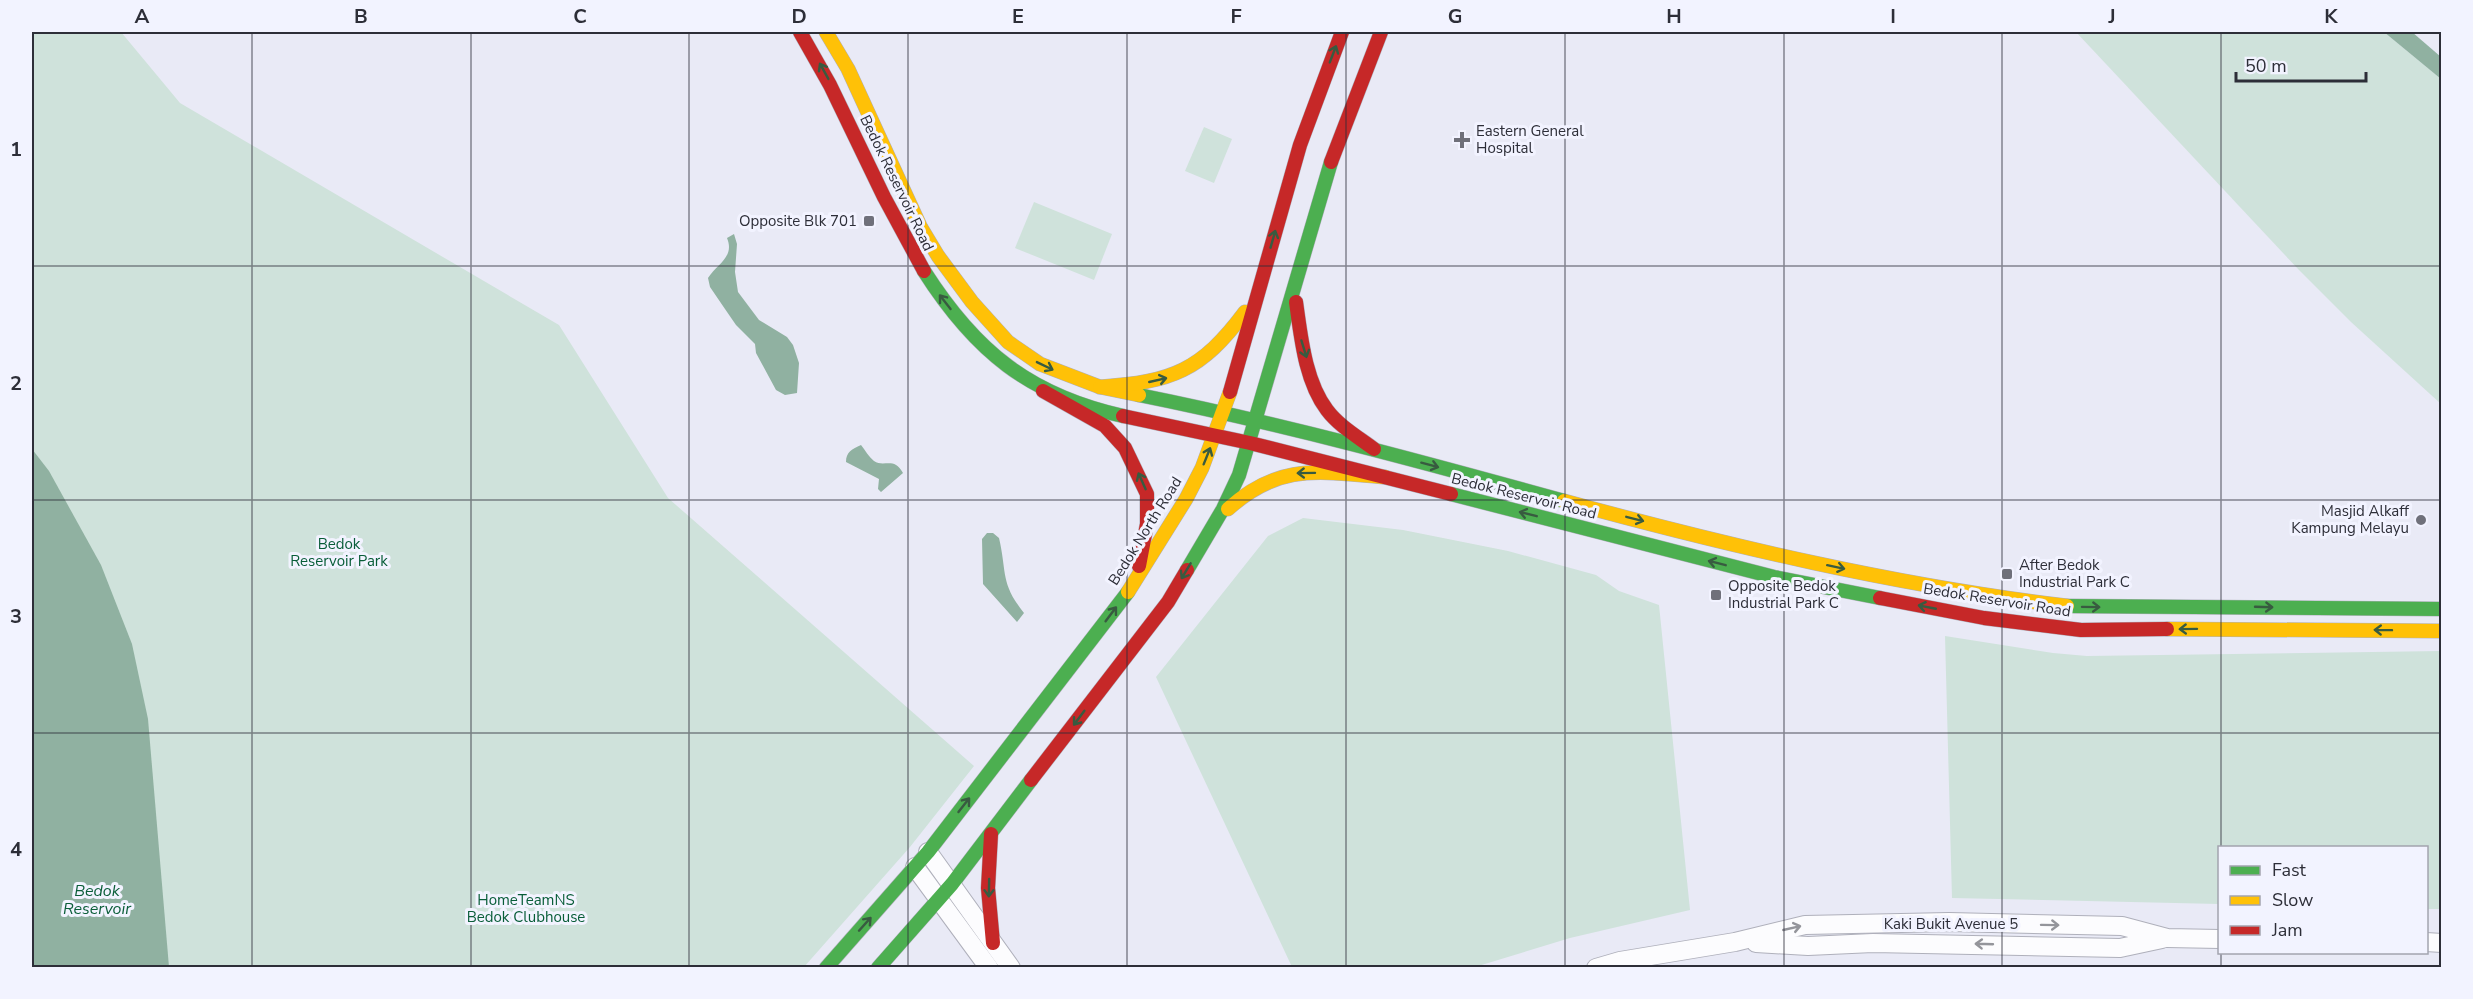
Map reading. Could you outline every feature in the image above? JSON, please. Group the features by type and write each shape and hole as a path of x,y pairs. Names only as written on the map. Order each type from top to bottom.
{"main road":[{"name":"Bedok Reservoir Road","path":"800,32 831,83 885,204 928,280 982,347 1012,373 1043,391 1092,409 1250,443 1774,577 2033,625 2093,630 2222,628 2442,631"},
{"name":"Bedok Reservoir Road","path":"826,32 848,69 920,226 955,281 998,332 1019,351 1052,370 1101,387 1224,412 1374,449 1771,554 1985,596 2098,607 2442,609"},
{"name":"Bedok North Road","path":"826,968 928,852 1137,580 1186,499 1224,412 1300,145 1342,32"},
{"path":"878,968 952,884 1168,602 1216,521 1239,475 1250,443 1333,156 1381,32"},
{"path":"1295,291 1301,340 1326,408 1341,424 1374,449"},
{"path":"1101,387 1137,385 1169,377 1191,367 1216,350 1256,296"},
{"path":"1043,391 1105,426 1125,448 1135,468 1147,494 1147,524 1137,580"},
{"path":"1216,521 1242,494 1273,477 1302,472 1385,477"},
{"path":"991,834 988,888 993,943"}],"street":[{"path":"928,852 1011,968"},
{"path":"915,867 989,968"},
{"name":"Kaki Bukit Avenue 5","path":"1596,968 1620,961 1735,942 1808,946 1873,943 2120,948 2167,938 2218,939"}],"green space":[{"name":"Bedok Reservoir Park","path":"32,32 121,32 180,103 559,325 668,498 974,766 910,847 804,967 32,967"},
{"path":"2076,32 2384,32 2441,79 2441,404 2351,322 2299,270"},
{"path":"1204,127 1232,139 1214,183 1185,171"},
{"path":"1034,202 1112,234 1094,280 1015,248"},
{"path":"1303,518 1403,530 1508,551 1596,575 1619,591 1659,605 1690,910 1570,938 1475,967 1292,967 1156,677 1268,536"},
{"path":"1945,636 2087,656 2441,651 2441,909 2428,909 2428,846 2218,846 2218,904 1952,898"}],"water":[{"path":"2384,32 2412,32 2441,57 2441,79"},
{"path":"734,234 737,244 735,272 738,292 759,320 787,337 793,345 799,363 797,393 785,395 776,390 756,353 755,344 736,325 710,287 708,278 727,255 729,245 727,238"},
{"path":"861,445 874,461 896,465 903,473 881,492 878,489 879,479 846,462 850,451"},
{"name":"Bedok Reservoir","path":"32,449 49,471 101,565 132,644 148,719 169,967 32,967"},
{"path":"987,533 993,533 999,538 1008,585 1016,603 1024,613 1017,622 983,584 982,539"}],"traffic: fast":[{"path":"1187,570 1223,509 1239,475 1331,162"},
{"path":"924,271 963,324 1007,366 1059,396 1123,416"},
{"path":"1139,395 1300,431 1564,501"},
{"path":"1451,494 1774,577 1880,598"},
{"path":"826,968 928,852 1128,592"},
{"path":"2067,606 2442,609"},
{"path":"878,968 952,884 1031,780"}],"traffic: slow":[{"path":"826,32 848,69 920,226 938,256 972,302 1008,342 1040,364 1100,387 1139,395"},
{"path":"1100,387 1147,381 1183,370 1214,348 1245,312"},
{"path":"1128,592 1186,499 1202,468 1230,392"},
{"path":"1228,509 1265,483 1302,473 1340,473 1385,477"},
{"path":"1564,501 1688,534 1814,563 2004,598 2067,606"},
{"path":"2167,629 2442,631"}],"traffic: jam":[{"path":"800,32 830,85 884,197 924,271"},
{"path":"1230,392 1300,145 1342,32"},
{"path":"1331,162 1381,32"},
{"path":"1296,302 1305,358 1320,398 1337,421 1374,449"},
{"path":"1043,391 1105,426 1125,448 1147,494 1147,524 1139,566"},
{"path":"1123,416 1250,443 1451,494"},
{"path":"1031,780 1168,602 1187,570"},
{"path":"1880,598 1984,618 2081,630 2167,629"},
{"path":"991,834 988,888 993,943"}],"place":[{"name":"Eastern General Hospital","path":"1462,140"},
{"name":"Opposite Blk 701","path":"869,221"},
{"name":"Masjid Alkaff Kampung Melayu","path":"2421,520"},
{"name":"After Bedok Industrial Park C","path":"2007,574"},
{"name":"Opposite Bedok Industrial Park C","path":"1716,595"}],"park label":[{"name":"HomeTeamNS Bedok Clubhouse","path":"526,908"}]}
